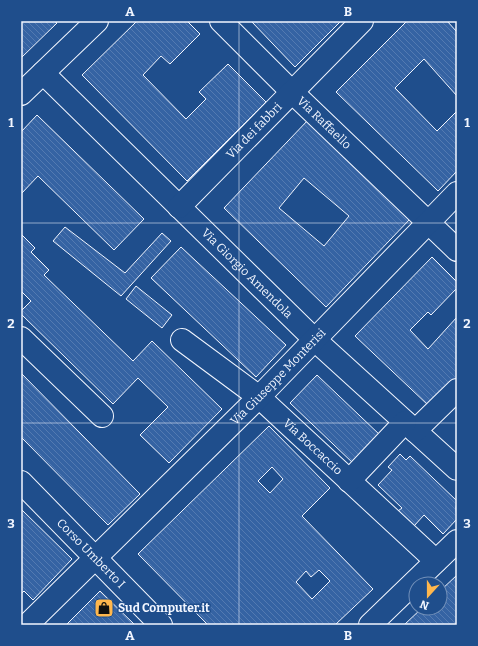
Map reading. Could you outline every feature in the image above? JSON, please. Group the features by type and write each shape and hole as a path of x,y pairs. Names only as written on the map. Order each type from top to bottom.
{"street":[{"path":"21,94 97,21"},
{"name":"Via Raffaello","path":"221,21 292,92 457,250"},
{"name":"Via dei fabbri","path":"179,207 362,21"},
{"name":"Via Giorgio Amendola","path":"43,73 315,340 457,469"},
{"name":"Via Giuseppe Monterisi","path":"27,625 259,397 457,193"},
{"path":"21,338 102,416"},
{"name":"Via Boccaccio","path":"182,340 259,397 436,561"},
{"path":"349,481 410,426 457,390"},
{"name":"Corso Umberto I","path":"21,482 161,625"},
{"path":"370,625 457,541"}],"building":[{"path":"21,21 54,21 57,23 21,58"},
{"path":"137,21 187,21 200,34 170,64 161,56 143,75 186,119 206,99 199,92 228,64 266,102 187,181 82,75"},
{"path":"251,21 341,21 295,67"},
{"path":"407,21 447,21 457,32 457,96 424,59 395,88 437,131 457,111 457,171 438,191 336,92"},
{"path":"37,115 144,219 114,250 38,176 21,194 21,132"},
{"path":"309,119 411,218 326,307 224,208","holes":["304,178 349,216 324,246 279,208"]},
{"path":"65,227 125,273 162,233 171,241 121,296 53,241"},
{"path":"21,234 35,248 31,252 49,270 44,275 133,361 152,341 222,409 169,463 140,435 168,407 138,378 113,404 21,314 21,311 31,301 21,291"},
{"path":"181,247 286,345 256,377 151,278"},
{"path":"432,257 457,282 457,288 431,315 428,312 410,330 428,349 457,317 457,378 429,406 355,336"},
{"path":"136,286 172,315 162,328 126,299"},
{"path":"21,373 140,494 108,525 21,437"},
{"path":"317,375 381,436 355,465 290,403"},
{"path":"269,426 330,488 302,516 373,589 335,625 208,625 138,554","holes":["272,467 283,479 270,493 258,481","319,570 330,581 312,599 296,582 306,571 311,577"]},
{"path":"400,454 406,460 410,456 457,501 457,519 443,534 424,515 414,526 398,511 402,508 378,485 392,470 388,467"},
{"path":"21,509 72,559 33,600 24,591 21,594"},
{"path":"457,575 457,625 404,625 414,616 448,616 448,583"},
{"path":"100,591 135,625 66,625"}],"place":[{"name":"Sud Computer.it","path":"104,608"}]}
